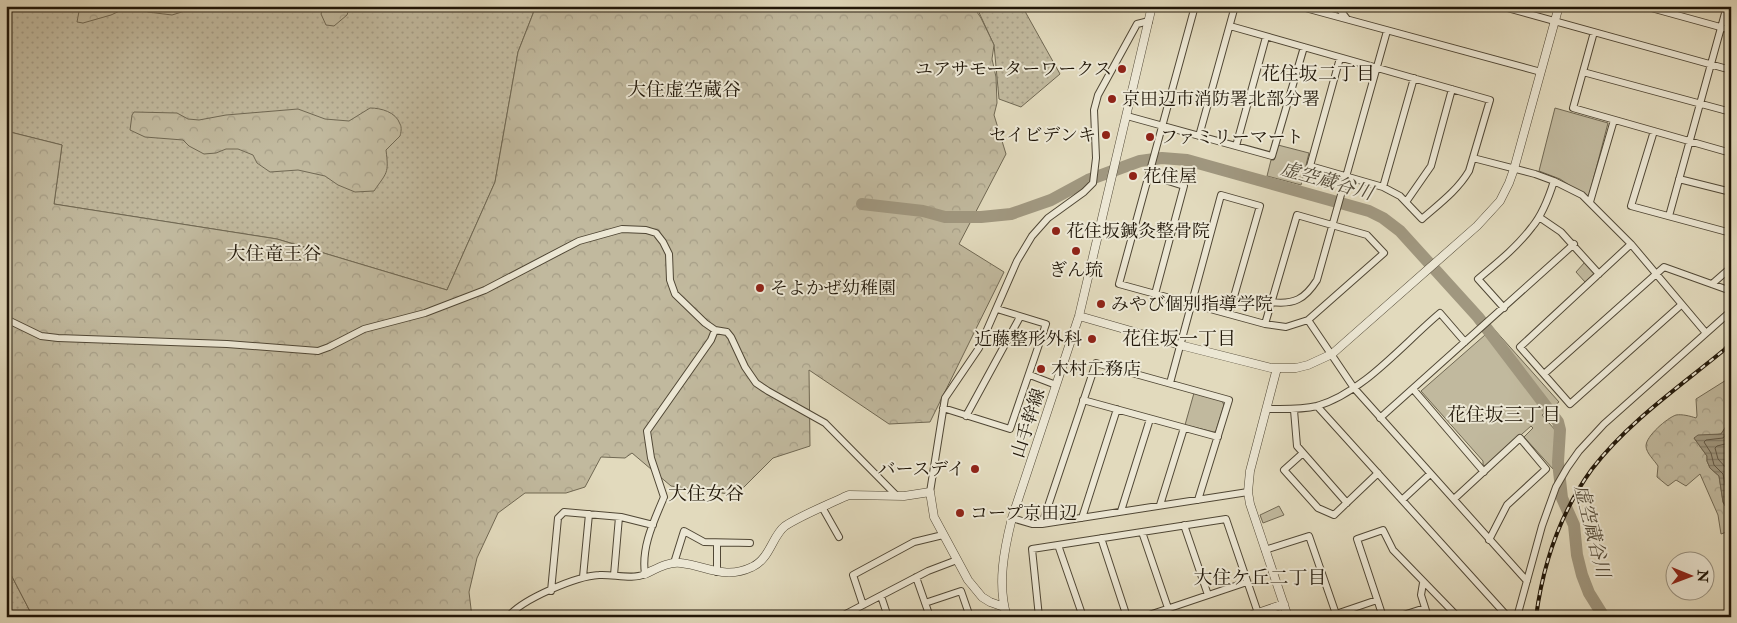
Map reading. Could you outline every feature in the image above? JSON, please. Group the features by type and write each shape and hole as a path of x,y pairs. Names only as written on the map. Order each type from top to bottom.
{"street":[{"name":"山手幹線","path":"1007,617 1004,607 1003,569 1006,542 1012,518 1078,316 1152,6"},
{"path":"1195,6 1118,284 1265,324 1286,327 1308,320 1384,253 1367,235 1334,223 1297,215 1265,324"},
{"path":"1199,136 1236,6"},
{"path":"1298,6 1541,72"},
{"path":"1337,6 1347,20"},
{"path":"1500,6 1731,70"},
{"path":"1078,316 1262,366 1296,368 1308,365 1332,354 1477,226 1500,201 1514,168 1559,6"},
{"path":"1644,6 1731,30"},
{"path":"1669,216 1727,6"},
{"path":"1004,607 990,602 982,596 968,580 943,535 932,510 930,492 945,398 979,348 1017,261 1032,236 1048,218 1084,192 1093,183 1096,171 1094,110 1098,95 1137,24 1149,21"},
{"path":"1230,26 1490,100 1473,158 1463,181 1422,219 1400,196 1383,187 1345,180 1310,166 1340,58"},
{"path":"1271,302 1287,304 1298,299 1312,288 1317,280 1387,30"},
{"path":"1594,32 1573,108 1731,153"},
{"path":"1236,146 1266,37"},
{"path":"1127,116 1272,156 1304,48"},
{"path":"1583,72 1731,112"},
{"path":"1383,187 1414,78"},
{"path":"1406,202 1431,166 1452,89"},
{"path":"1590,202 1614,120"},
{"path":"1654,131 1632,206 1731,233"},
{"path":"1473,158 1514,168 1554,181 1590,202 1631,244 1706,333"},
{"path":"1149,175 1184,186 1155,294"},
{"path":"1679,179 1731,192"},
{"path":"1504,308 1478,279 1507,254 1532,227 1548,200 1554,181"},
{"path":"1170,383 1221,195 1260,206 1229,314"},
{"path":"1539,217 1561,232 1574,244 1599,274"},
{"path":"6,319 41,336 58,338 227,344 318,350 329,347 364,329 425,313 485,290 579,241 622,230 646,230 656,233 669,254 670,280 675,294 698,319 715,330 727,332 732,337 744,367 756,383 825,423 896,495"},
{"path":"1380,418 1574,244"},
{"path":"1631,244 1520,347 1570,404 1681,304"},
{"path":"1544,374 1664,267 1731,291"},
{"path":"1712,284 1728,270 1731,271"},
{"path":"943,408 1010,429 1046,324 997,309"},
{"path":"1518,617 1542,526 1556,487 1579,451 1604,424 1731,312"},
{"path":"1267,409 1294,410 1317,406 1334,400 1354,388 1385,363 1440,313 1465,342"},
{"path":"966,416 1020,317"},
{"path":"1308,320 1354,388 1527,581"},
{"path":"645,574 643,560 653,525 664,497 652,458 647,431 711,340 715,330"},
{"path":"1042,524 1096,363 1228,400 1198,500"},
{"path":"1278,368 1250,471 1248,492 1250,504 1288,617"},
{"path":"1030,375 1056,386"},
{"path":"1413,389 1484,472"},
{"path":"1083,400 1218,437"},
{"path":"1317,406 1508,617"},
{"path":"1082,518 1117,410"},
{"path":"1294,410 1298,446 1347,503"},
{"path":"1121,512 1150,419"},
{"path":"1160,506 1184,428"},
{"path":"1454,499 1520,438 1546,469 1508,505 1489,540"},
{"path":"1303,453 1284,470 1318,508 1334,515 1378,473"},
{"path":"1402,500 1430,474"},
{"path":"508,617 512,612 532,599 583,577 640,576 681,562 717,572 734,573 752,567 769,551 784,527 849,495 904,496 930,492"},
{"path":"1012,518 1032,524 1042,524 1248,492"},
{"path":"822,507 839,537"},
{"path":"551,591 558,518 564,512 619,517 653,525"},
{"path":"583,577 589,514"},
{"path":"614,575 619,517"},
{"path":"1039,617 1032,549 1226,519 1258,613"},
{"path":"1184,525 1208,595"},
{"path":"1383,617 1357,539 1383,530 1393,550 1458,617"},
{"path":"674,563 684,531 704,542 750,542"},
{"path":"1142,532 1168,608"},
{"path":"863,605 853,575 914,542 943,535"},
{"path":"1265,550 1310,536 1336,615 1377,600"},
{"path":"1101,538 1127,617"},
{"path":"717,543 717,572"},
{"path":"1058,545 1083,617"},
{"path":"844,616 916,577 957,560"},
{"path":"916,577 930,617"},
{"path":"1143,617 1248,582"},
{"path":"1423,583 1421,595 1428,617"},
{"path":"925,603 961,591 970,617"},
{"path":"881,596 888,617"},
{"path":"1246,617 1284,604"},
{"path":"1397,617 1425,608"}],"green space":[{"path":"6,6 536,6 518,52 495,182 447,290 277,239 54,204 62,145 6,131"},
{"path":"80,6 208,6 172,15 128,7 111,15 83,23 77,22"},
{"path":"324,6 350,6 347,15 334,26 326,25 321,14"},
{"path":"536,6 973,6 994,45 992,59 996,77 997,103 994,115 1006,154 959,244 1004,272 930,422 889,424 809,370 810,446 773,458 736,495 671,486 632,453 625,458 601,457 585,487 566,493 525,493 498,513 477,558 469,592 472,617 33,617 6,565 6,131 62,145 54,204 277,239 447,290 495,182 518,52"},
{"path":"976,6 1022,6 1060,74 1021,107 999,99 994,45"},
{"path":"370,108 392,114 401,125 400,136 386,150 387,169 374,191 355,192 338,185 325,176 298,170 270,172 257,163 253,155 238,149 226,149 216,153 204,154 189,146 183,140 145,137 130,130 134,112 177,113 188,119 199,120 226,115 298,109 325,119 349,121"},
{"path":"1555,108 1608,123 1589,196 1586,196 1560,179 1539,171"},
{"path":"1278,145 1309,153 1301,185 1267,176 1271,160 1274,160"},
{"path":"1585,262 1594,274 1585,282 1576,272"},
{"path":"1493,328 1559,402 1542,415 1556,431 1553,469 1524,437 1533,428 1531,426 1486,466 1483,465 1483,461 1421,391"},
{"path":"1731,377 1731,419 1721,434 1694,438 1707,456 1710,468 1719,476 1723,502 1728,511 1729,531 1721,534 1718,515 1700,474 1686,486 1676,480 1668,486 1657,477 1658,466 1646,449 1646,446 1649,437 1672,417 1681,415 1696,418 1696,399"},
{"path":"1194,393 1222,401 1224,405 1216,431 1185,425"},
{"path":"1279,506 1284,515 1263,523 1260,515"},
{"path":"6,565 33,617 6,617"}],"water":[{"path":"1731,419 1731,510 1728,511 1723,502 1719,476 1710,468 1707,456 1694,438 1698,435 1721,434"}],"waterway":[{"name":"虚空蔵谷川","path":"862,204 923,211 945,217 981,217 1011,214 1051,200 1088,180 1140,161 1162,158 1187,160 1369,211 1383,218 1400,231 1478,317 1558,422 1560,430 1558,462 1562,498 1574,525 1577,555 1582,575 1589,593 1604,617"}],"railway":[{"path":"1536,617 1548,558 1562,521 1592,469 1638,420 1724,350 1731,342"}],"place":[{"name":"ユアサモーターワークス","path":"1122,69"},
{"name":"京田辺市消防署北部分署","path":"1112,99"},
{"name":"セイビデンキ","path":"1106,135"},
{"name":"ファミリーマート","path":"1150,137"},
{"name":"花住屋","path":"1133,176"},
{"name":"花住坂鍼灸整骨院","path":"1056,231"},
{"name":"ぎん琉","path":"1076,251"},
{"name":"そよかぜ幼稚園","path":"760,288"},
{"name":"みやび個別指導学院","path":"1101,304"},
{"name":"近藤整形外科","path":"1092,339"},
{"name":"木村工務店","path":"1041,369"},
{"name":"バースデイ","path":"975,469"},
{"name":"コープ京田辺","path":"960,513"}],"district":[{"name":"花住坂二丁目","path":"1318,73"},
{"name":"大住虚空蔵谷","path":"684,89"},
{"name":"大住竜王谷","path":"274,253"},
{"name":"花住坂一丁目","path":"1179,338"},
{"name":"花住坂三丁目","path":"1504,414"},
{"name":"大住女谷","path":"706,493"},
{"name":"大住ケ丘二丁目","path":"1260,577"}]}
